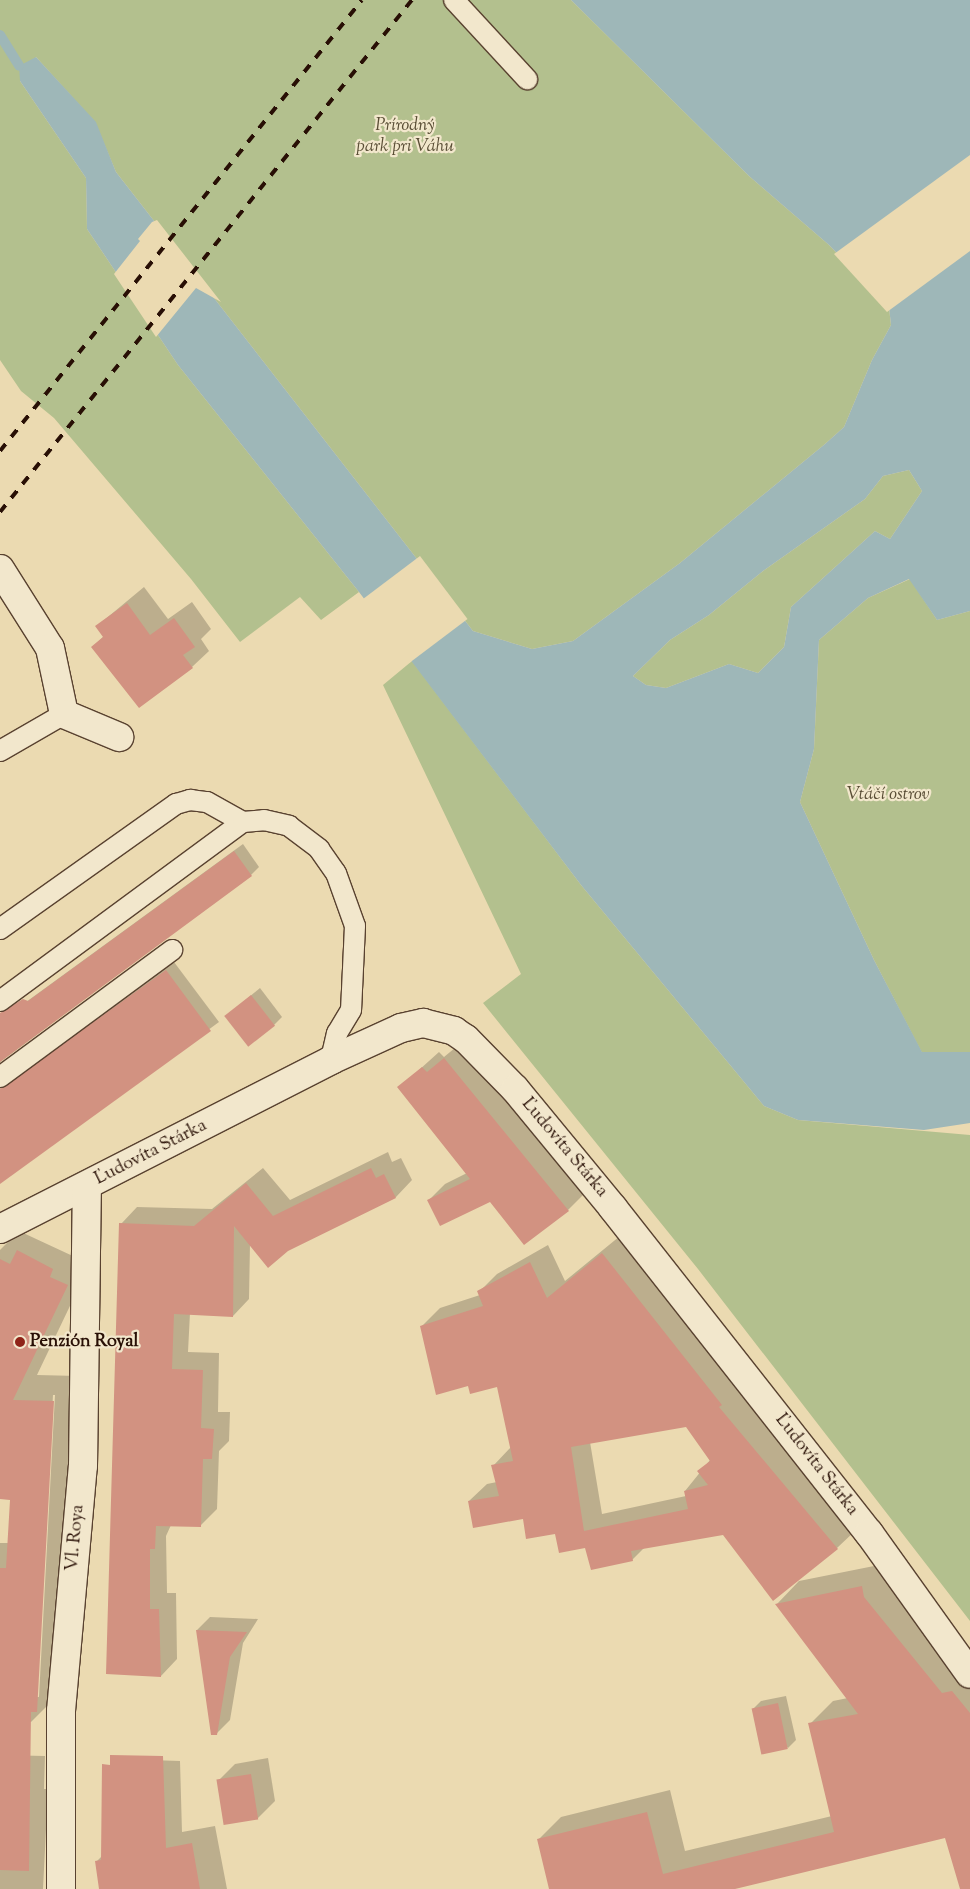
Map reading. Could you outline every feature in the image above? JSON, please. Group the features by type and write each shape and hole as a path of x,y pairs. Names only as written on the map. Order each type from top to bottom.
{"street":[{"path":"0,570 50,648 64,714 118,737"},
{"name":"Ľudovíta Stárka","path":"0,1230 331,1060 401,1028 423,1023 440,1025 466,1039 515,1089 613,1208 869,1533 970,1674"},
{"name":"Vl. Roya","path":"61,1889 61,1711 83,1466 87,1186"}],"lane":[{"path":"454,0 527,79"},
{"path":"0,751 64,714"},
{"path":"0,929 176,804 190,800 207,802 243,822"},
{"path":"0,1001 243,822 264,820 289,826 302,834 319,849 336,873 355,926 351,1010 337,1032 331,1060"},
{"path":"0,1077 172,950"}],"green space":[{"name":"Prírodný park pri Váhu","path":"0,0 571,0 749,176 829,245 889,308 891,325 872,360 844,427 680,563 573,641 532,649 473,631 116,172 95,122 36,57 20,81 86,178 87,229 178,365 359,592 321,620 300,597 240,642 191,579 54,418 21,391 0,360"},
{"path":"909,470 922,491 890,539 875,531 791,607 784,647 758,673 729,664 666,688 646,685 633,676 670,640 709,615 763,571 865,499 883,476"},
{"name":"Vtáčí ostrov","path":"910,579 937,620 970,611 970,1052 922,1053 874,960 800,802 814,749 819,640 868,598"},
{"path":"412,661 581,885 764,1106 798,1120 970,1135 970,1621 698,1269 483,1003 521,974 383,685"}],"water":[{"path":"571,0 970,0 970,611 937,620 909,579 868,598 819,640 814,749 800,802 874,960 922,1052 970,1052 970,1123 924,1130 798,1120 764,1106 581,885 359,592 178,365 87,229 86,178 20,81 19,66 36,57 96,122 116,172 473,631 532,649 573,641 680,563 844,427 872,360 891,325 889,307 829,245 749,176","holes":["909,470 922,491 890,539 875,531 791,607 784,647 758,673 729,664 666,688 646,685 633,676 670,640 709,615 763,571 865,499 883,476"]}],"pier":[{"path":"970,155 970,251 887,312 834,254"},
{"path":"157,220 221,302 196,288 156,337 114,274 140,241 138,239 152,222"},
{"path":"420,556 468,619 409,663 362,600"}],"building":[{"path":"127,603 150,635 174,618 195,647 183,655 193,668 139,708 91,647 103,637 95,626"},
{"path":"234,851 252,876 0,1062 0,1013 23,999 28,1001"},
{"path":"166,970 211,1031 0,1184 0,1089"},
{"path":"251,995 275,1026 248,1047 224,1016"},
{"path":"444,1058 569,1211 524,1245 490,1202 440,1226 427,1200 470,1179 397,1087 422,1067 427,1072"},
{"path":"371,1168 376,1178 384,1174 396,1198 288,1251 268,1268 234,1226 233,1317 174,1314 172,1369 203,1370 201,1428 214,1429 212,1459 203,1459 201,1527 156,1526 155,1549 150,1549 150,1609 159,1609 161,1677 106,1674 119,1223 194,1226 246,1183 273,1216"},
{"path":"17,1250 53,1269 50,1277 68,1285 13,1400 54,1401 37,1712 31,1712 29,1871 0,1870 0,1568 6,1568 10,1500 0,1499 0,1259 10,1264"},
{"path":"602,1253 722,1405 719,1407 838,1549 773,1601 723,1535 631,1551 633,1561 591,1570 585,1548 559,1553 555,1534 526,1539 523,1519 473,1528 468,1501 499,1496 491,1465 513,1461 497,1387 470,1394 468,1386 436,1395 420,1326 483,1306 477,1291 530,1262 547,1298","holes":["686,1427 710,1461 697,1471 708,1485 684,1491 688,1509 584,1531 571,1447"]},
{"path":"862,1586 864,1597 942,1693 952,1691 970,1713 970,1889 960,1889 945,1838 735,1889 549,1889 537,1839 647,1812 663,1874 834,1832 808,1723 858,1714 775,1604"},
{"path":"196,1630 247,1632 230,1657 217,1735 211,1735"},
{"path":"778,1703 788,1749 761,1755 752,1709"},
{"path":"110,1755 163,1756 166,1848 192,1843 200,1889 99,1889 95,1861 101,1860 102,1764 110,1765"},
{"path":"251,1774 258,1819 224,1825 216,1779"}],"waterway":[{"path":"0,35 19,66"}],"railway":[{"path":"0,451 362,0"},
{"path":"0,512 412,0"}],"place":[{"name":"Penzión Royal","path":"20,1342"}]}
